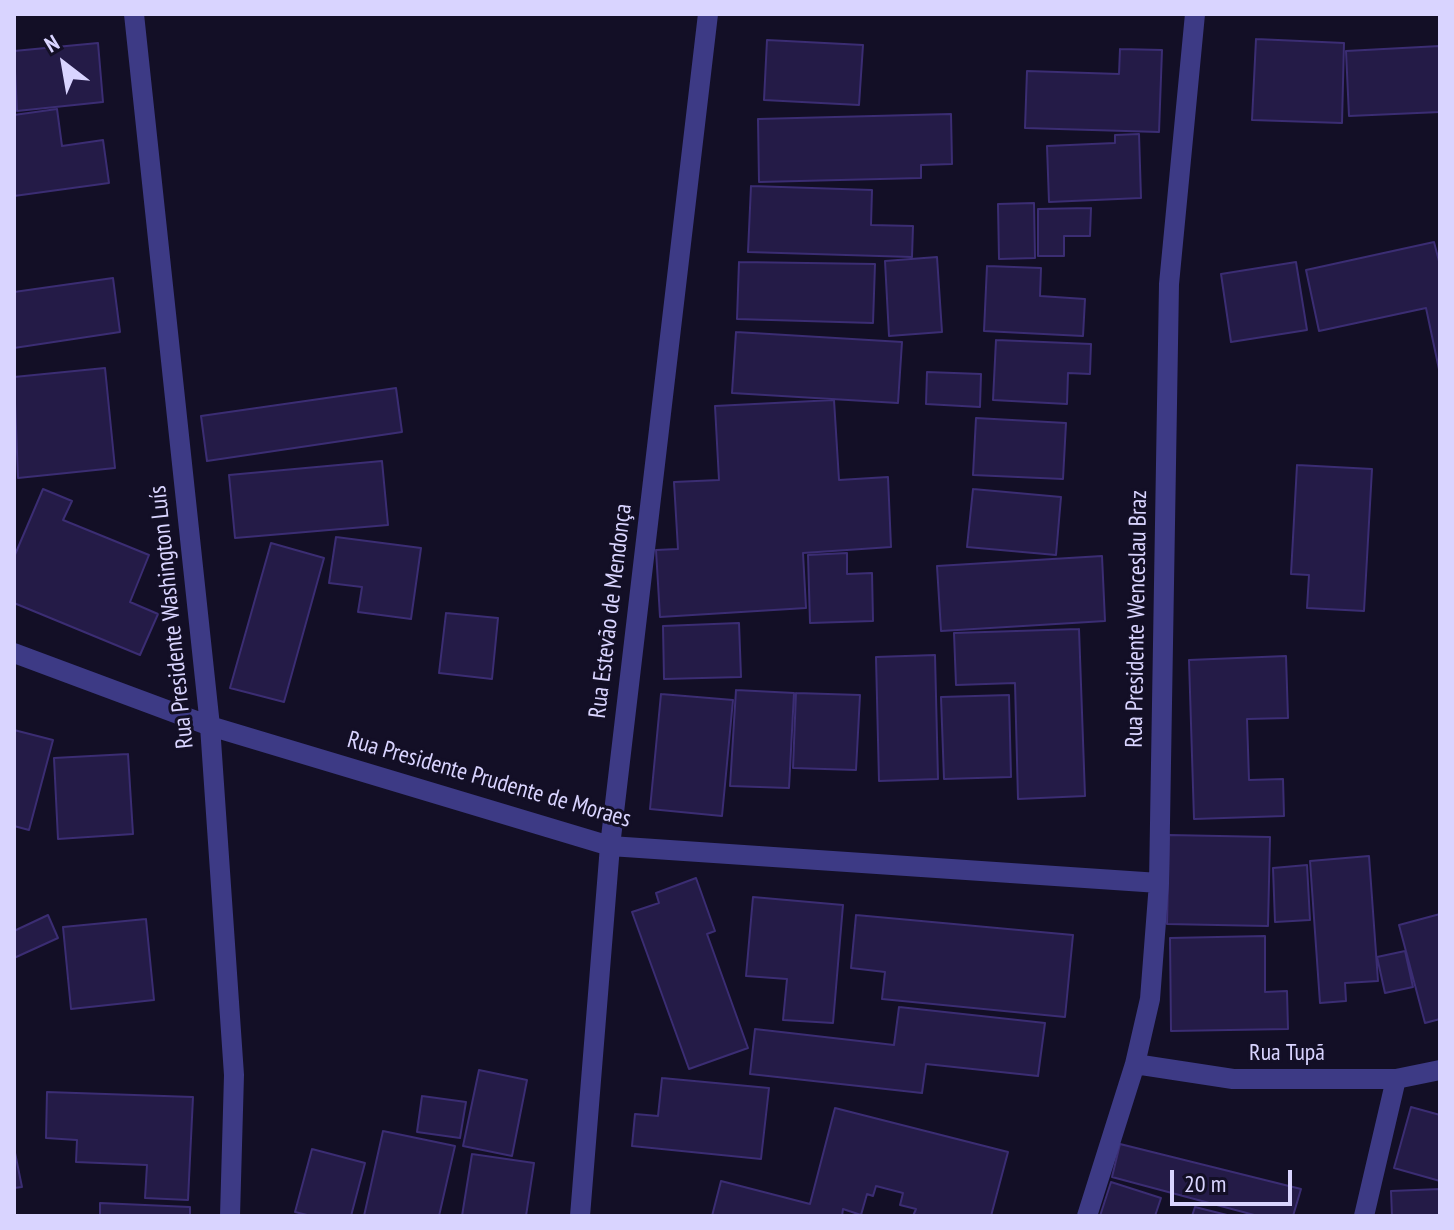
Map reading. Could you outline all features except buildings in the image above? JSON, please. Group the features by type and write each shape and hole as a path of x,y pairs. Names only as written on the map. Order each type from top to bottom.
{"street":[{"name":"Rua Presidente Washington Luís","path":"134,14 210,726 234,1075 230,1216"},
{"name":"Rua Estevão de Mendonça","path":"580,1216 610,846 708,14"},
{"name":"Rua Presidente Wenceslau Braz","path":"1087,1216 1135,1064 1150,999 1159,883 1169,284 1195,14"},
{"name":"Rua Presidente Prudente de Moraes","path":"14,653 210,726 610,846 1159,883"},
{"name":"Rua Tupã","path":"1135,1064 1233,1079 1396,1079 1440,1070"},
{"path":"1364,1216 1396,1079"}]}
